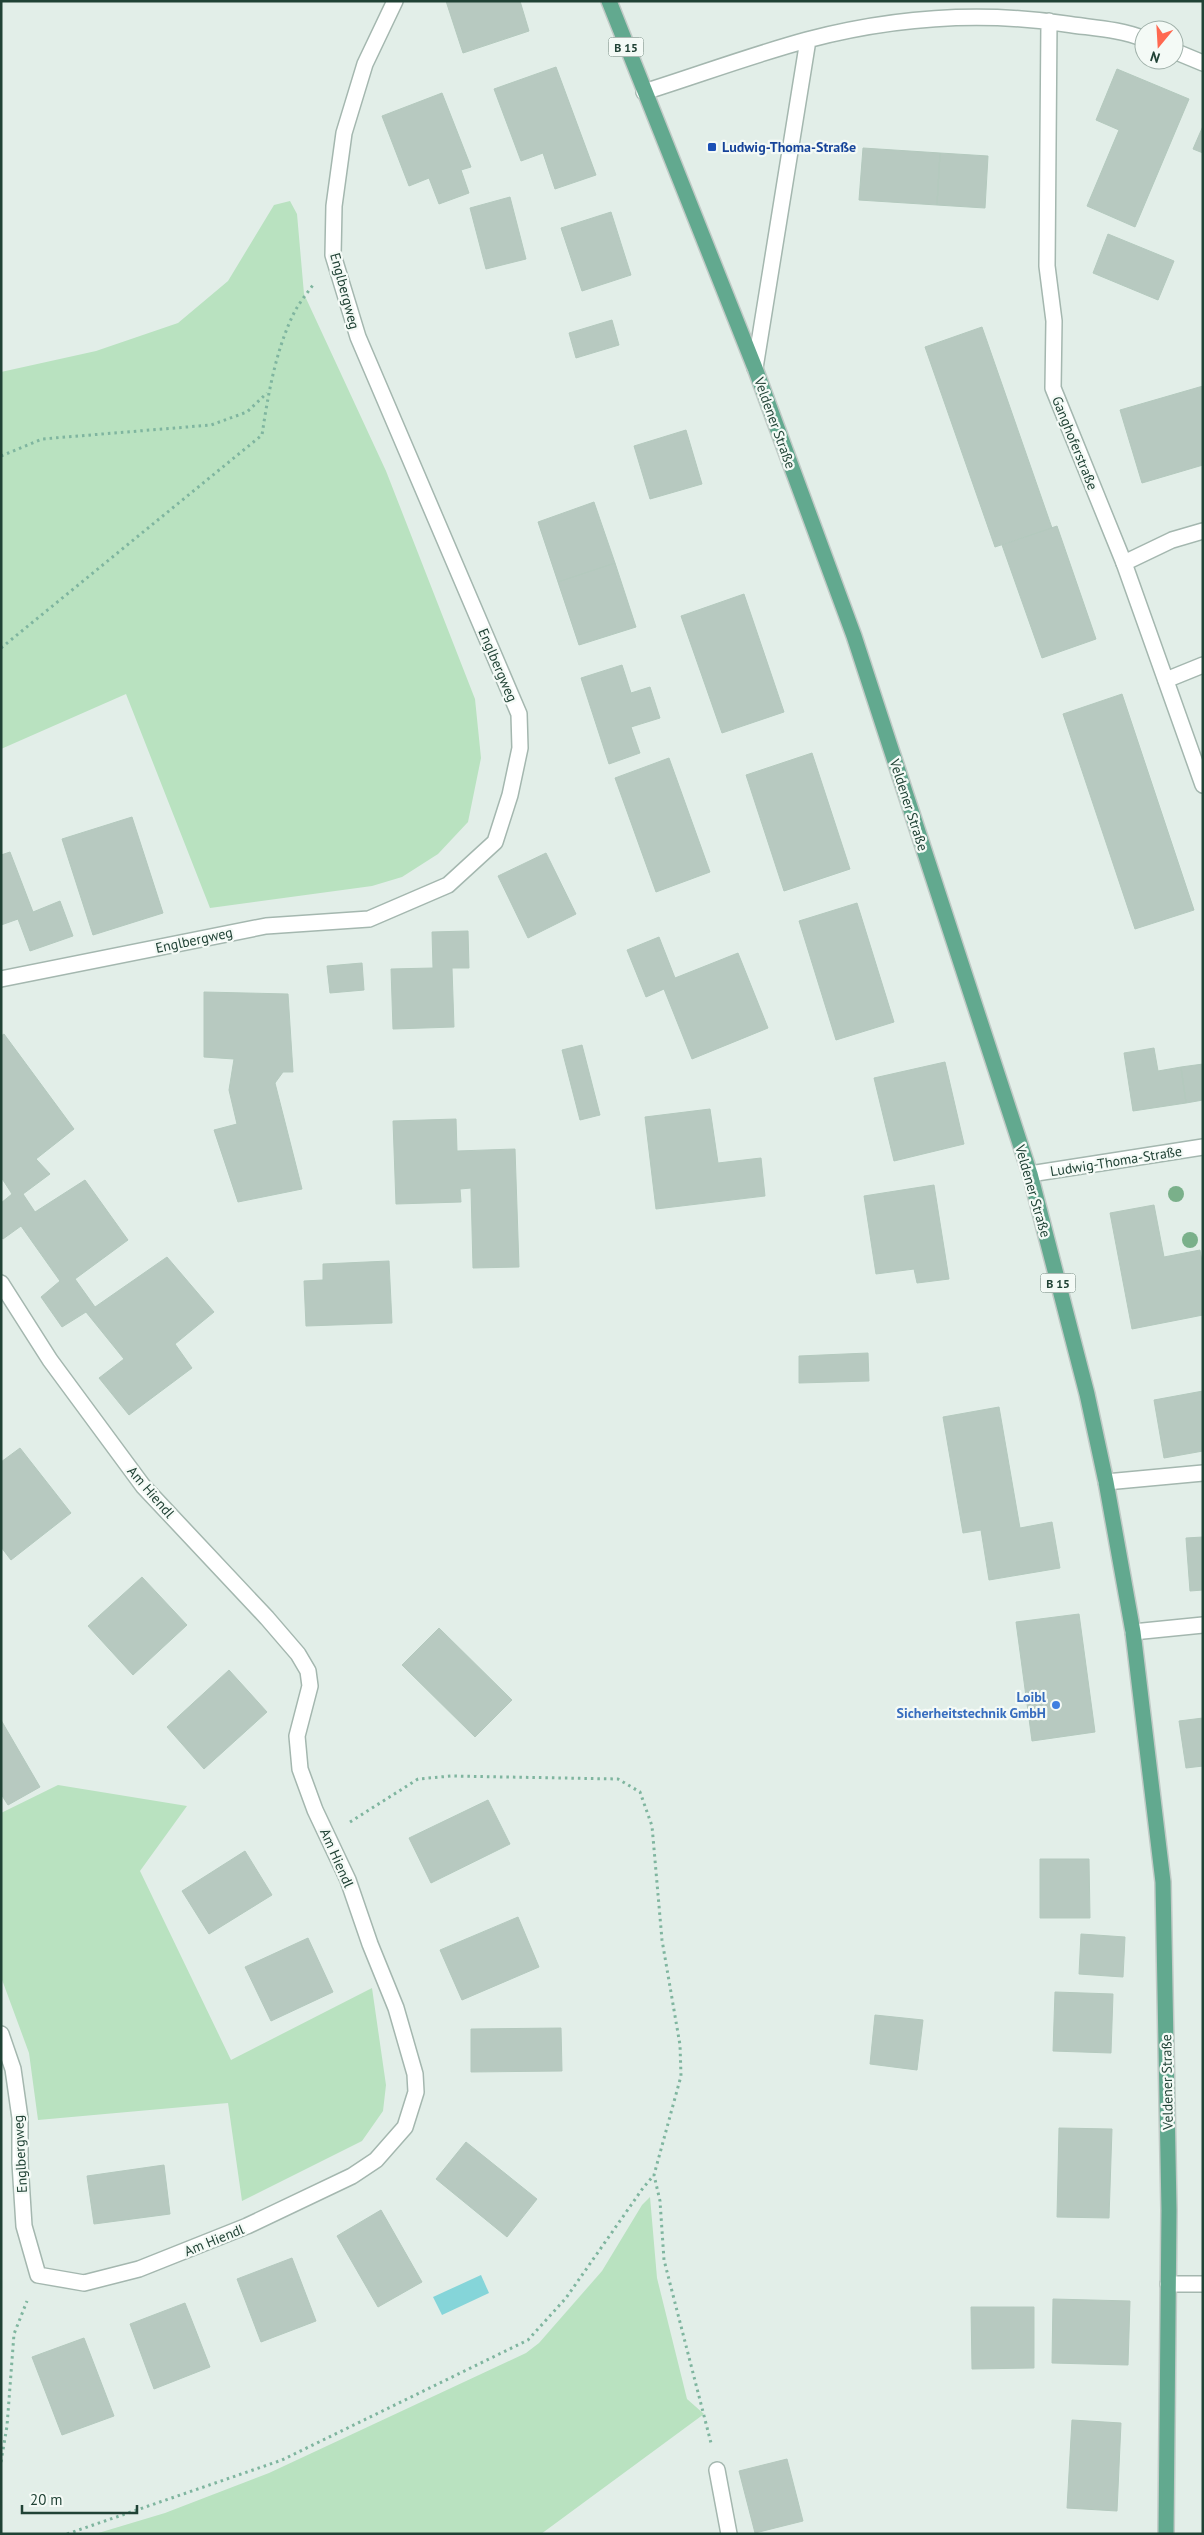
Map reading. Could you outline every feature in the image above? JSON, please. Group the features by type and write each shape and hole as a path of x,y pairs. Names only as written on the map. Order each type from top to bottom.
{"main road":[{"name":"Veldener Straße","path":"609,1 755,368 854,636 1030,1174 1087,1394 1106,1482 1132,1632 1163,1882 1169,2144 1166,2534"}],"street":[{"name":"Englbergweg","path":"1,980 266,926 369,919 448,885 495,842 510,795 520,748 519,714 358,337 333,255 334,206 344,133 365,64 395,1"},
{"path":"644,92 808,40 906,21 982,16 1049,21 1134,35"},
{"name":"Ganghoferstraße","path":"1049,21 1047,266 1054,321 1053,388 1124,563 1203,785"},
{"path":"755,368 808,40"},
{"path":"1184,56 1203,63"},
{"path":"1124,563 1172,540 1203,530"},
{"path":"1166,680 1203,665"},
{"name":"Ludwig-Thoma-Straße","path":"1030,1174 1203,1147"},
{"name":"Am Hiendl","path":"1,1282 50,1360 143,1486 298,1654 308,1671 310,1686 297,1736 300,1769 348,1880 370,1944 396,2008 415,2074 416,2092 405,2127 376,2160 352,2176 247,2226 139,2269 84,2283 38,2274"},
{"path":"1106,1482 1203,1473"},
{"path":"1132,1632 1203,1625"},
{"name":"Englbergweg","path":"1,2034 13,2069 20,2118 20,2163 24,2226 38,2274"},
{"path":"1168,2284 1203,2284"},
{"path":"717,2470 729,2534"}],"path":[{"path":"1,648 262,435 268,392 295,311 333,255"},
{"path":"1,456 42,439 211,426 247,412 268,392"},
{"path":"67,2534 282,2460 528,2340 566,2298 654,2175 681,2076 680,2045 662,1940 652,1826 640,1792 618,1779 451,1776 418,1779 328,1837"},
{"path":"654,2175 660,2201 664,2260 717,2470"},
{"path":"1,2462 7,2426 14,2334 38,2274"}],"green space":[{"path":"290,201 297,214 304,294 386,471 475,699 481,758 468,822 438,854 402,877 372,886 210,908 126,694 1,749 1,372 96,351 178,323 228,281 274,205"},
{"path":"58,1785 187,1806 140,1871 231,2060 372,1988 386,2085 383,2111 362,2141 242,2201 228,2103 38,2120 29,2053 1,1977 1,1813"},
{"path":"650,2197 657,2278 687,2399 704,2414 541,2534 95,2534 165,2513 269,2473 526,2353 539,2343 602,2271 642,2205"}],"water":[{"path":"481,2275 489,2293 442,2315 433,2297"}],"building":[{"path":"446,1 520,1 529,31 463,53"},
{"path":"556,67 596,175 555,189 543,153 521,161 494,89"},
{"path":"1117,69 1189,99 1135,227 1087,206 1119,130 1096,120"},
{"path":"442,93 471,167 461,170 469,193 439,204 429,178 409,186 382,116"},
{"path":"1203,126 1203,153 1193,149"},
{"path":"863,148 940,153 937,205 859,200"},
{"path":"940,153 988,156 985,208 937,205"},
{"path":"510,197 526,259 486,269 470,208"},
{"path":"611,212 631,275 582,291 561,228"},
{"path":"1108,234 1174,261 1158,300 1093,273"},
{"path":"612,320 619,345 576,358 569,333"},
{"path":"982,327 1052,528 995,547 925,347"},
{"path":"1203,386 1203,465 1142,483 1120,410"},
{"path":"686,430 702,484 650,499 634,446"},
{"path":"594,502 615,563 558,582 538,522"},
{"path":"1057,526 1096,639 1042,658 1002,545"},
{"path":"615,563 636,627 579,645 558,582"},
{"path":"744,594 784,712 722,733 681,616"},
{"path":"622,665 631,693 650,687 660,718 631,727 640,753 609,764 581,678"},
{"path":"1122,694 1194,910 1135,929 1063,714"},
{"path":"812,753 850,869 784,891 746,775"},
{"path":"669,758 710,872 656,892 615,778"},
{"path":"132,817 163,913 93,935 62,839"},
{"path":"10,852 33,912 60,901 73,936 30,951 18,919 1,925 1,855"},
{"path":"546,853 576,914 528,938 498,876"},
{"path":"857,903 894,1022 836,1040 799,921"},
{"path":"468,931 469,968 452,968 454,1027 393,1029 391,969 433,968 432,932"},
{"path":"659,937 675,978 738,953 768,1028 692,1059 664,989 646,997 627,950"},
{"path":"362,963 364,990 330,993 327,966"},
{"path":"204,992 288,994 293,1072 283,1072 275,1083 302,1189 238,1202 214,1130 237,1124 229,1090 234,1059 204,1057"},
{"path":"4,1034 74,1129 36,1159 50,1174 23,1194 35,1212 85,1180 128,1240 75,1279 95,1307 167,1257 214,1312 175,1344 192,1368 129,1415 99,1378 124,1359 86,1312 62,1327 41,1297 60,1281 21,1226 3,1239 1,1237 1,1203 12,1194 1,1177 1,1036"},
{"path":"582,1045 600,1115 580,1120 562,1050"},
{"path":"1154,1048 1158,1071 1181,1067 1186,1103 1133,1111 1124,1053"},
{"path":"945,1062 964,1144 894,1161 874,1078"},
{"path":"1203,1064 1203,1100 1186,1103 1181,1067"},
{"path":"710,1109 718,1163 761,1158 765,1196 656,1209 645,1117"},
{"path":"456,1119 457,1151 515,1149 519,1267 473,1268 471,1188 460,1189 461,1202 396,1204 393,1121"},
{"path":"934,1185 949,1279 917,1283 914,1269 876,1274 864,1196"},
{"path":"1154,1205 1164,1257 1200,1250 1203,1267 1203,1315 1132,1329 1110,1213"},
{"path":"389,1261 392,1323 306,1326 304,1281 323,1280 323,1264"},
{"path":"868,1353 869,1381 799,1383 799,1356"},
{"path":"1203,1391 1203,1451 1164,1458 1154,1400"},
{"path":"999,1407 1020,1528 1052,1522 1060,1568 989,1580 981,1530 963,1533 943,1417"},
{"path":"20,1448 71,1513 11,1560 1,1547 1,1462"},
{"path":"1203,1537 1203,1590 1190,1591 1186,1538"},
{"path":"142,1577 187,1625 133,1675 88,1626"},
{"path":"1079,1614 1095,1732 1032,1741 1016,1622"},
{"path":"439,1628 512,1700 475,1737 402,1665"},
{"path":"229,1670 267,1712 204,1769 167,1727"},
{"path":"1203,1718 1203,1766 1186,1768 1179,1721"},
{"path":"1,1720 40,1787 8,1805 1,1794"},
{"path":"488,1800 510,1844 431,1883 409,1838"},
{"path":"245,1851 272,1895 209,1934 182,1891"},
{"path":"1040,1859 1089,1859 1090,1918 1040,1918"},
{"path":"518,1917 539,1967 462,2000 440,1950"},
{"path":"1081,1934 1125,1937 1123,1977 1079,1974"},
{"path":"308,1938 333,1992 271,2021 245,1967"},
{"path":"1055,1992 1113,1994 1111,2053 1053,2051"},
{"path":"875,2015 923,2020 917,2070 870,2064"},
{"path":"561,2028 562,2071 471,2072 471,2029"},
{"path":"1059,2128 1112,2129 1109,2218 1057,2217"},
{"path":"466,2142 537,2199 507,2237 436,2179"},
{"path":"164,2165 170,2214 94,2224 87,2176"},
{"path":"381,2210 422,2282 378,2307 337,2236"},
{"path":"292,2258 316,2321 261,2342 237,2279"},
{"path":"1053,2299 1130,2301 1128,2365 1052,2363"},
{"path":"185,2303 210,2367 154,2389 130,2324"},
{"path":"971,2307 1034,2307 1034,2368 972,2369"},
{"path":"84,2338 114,2416 62,2435 32,2357"},
{"path":"1072,2420 1121,2423 1117,2511 1067,2508"},
{"path":"787,2459 803,2521 755,2533 739,2471"}],"place":[{"name":"Ludwig-Thoma-Straße","path":"712,147"},
{"name":"Loibl Sicherheitstechnik GmbH","path":"1056,1705"}]}
